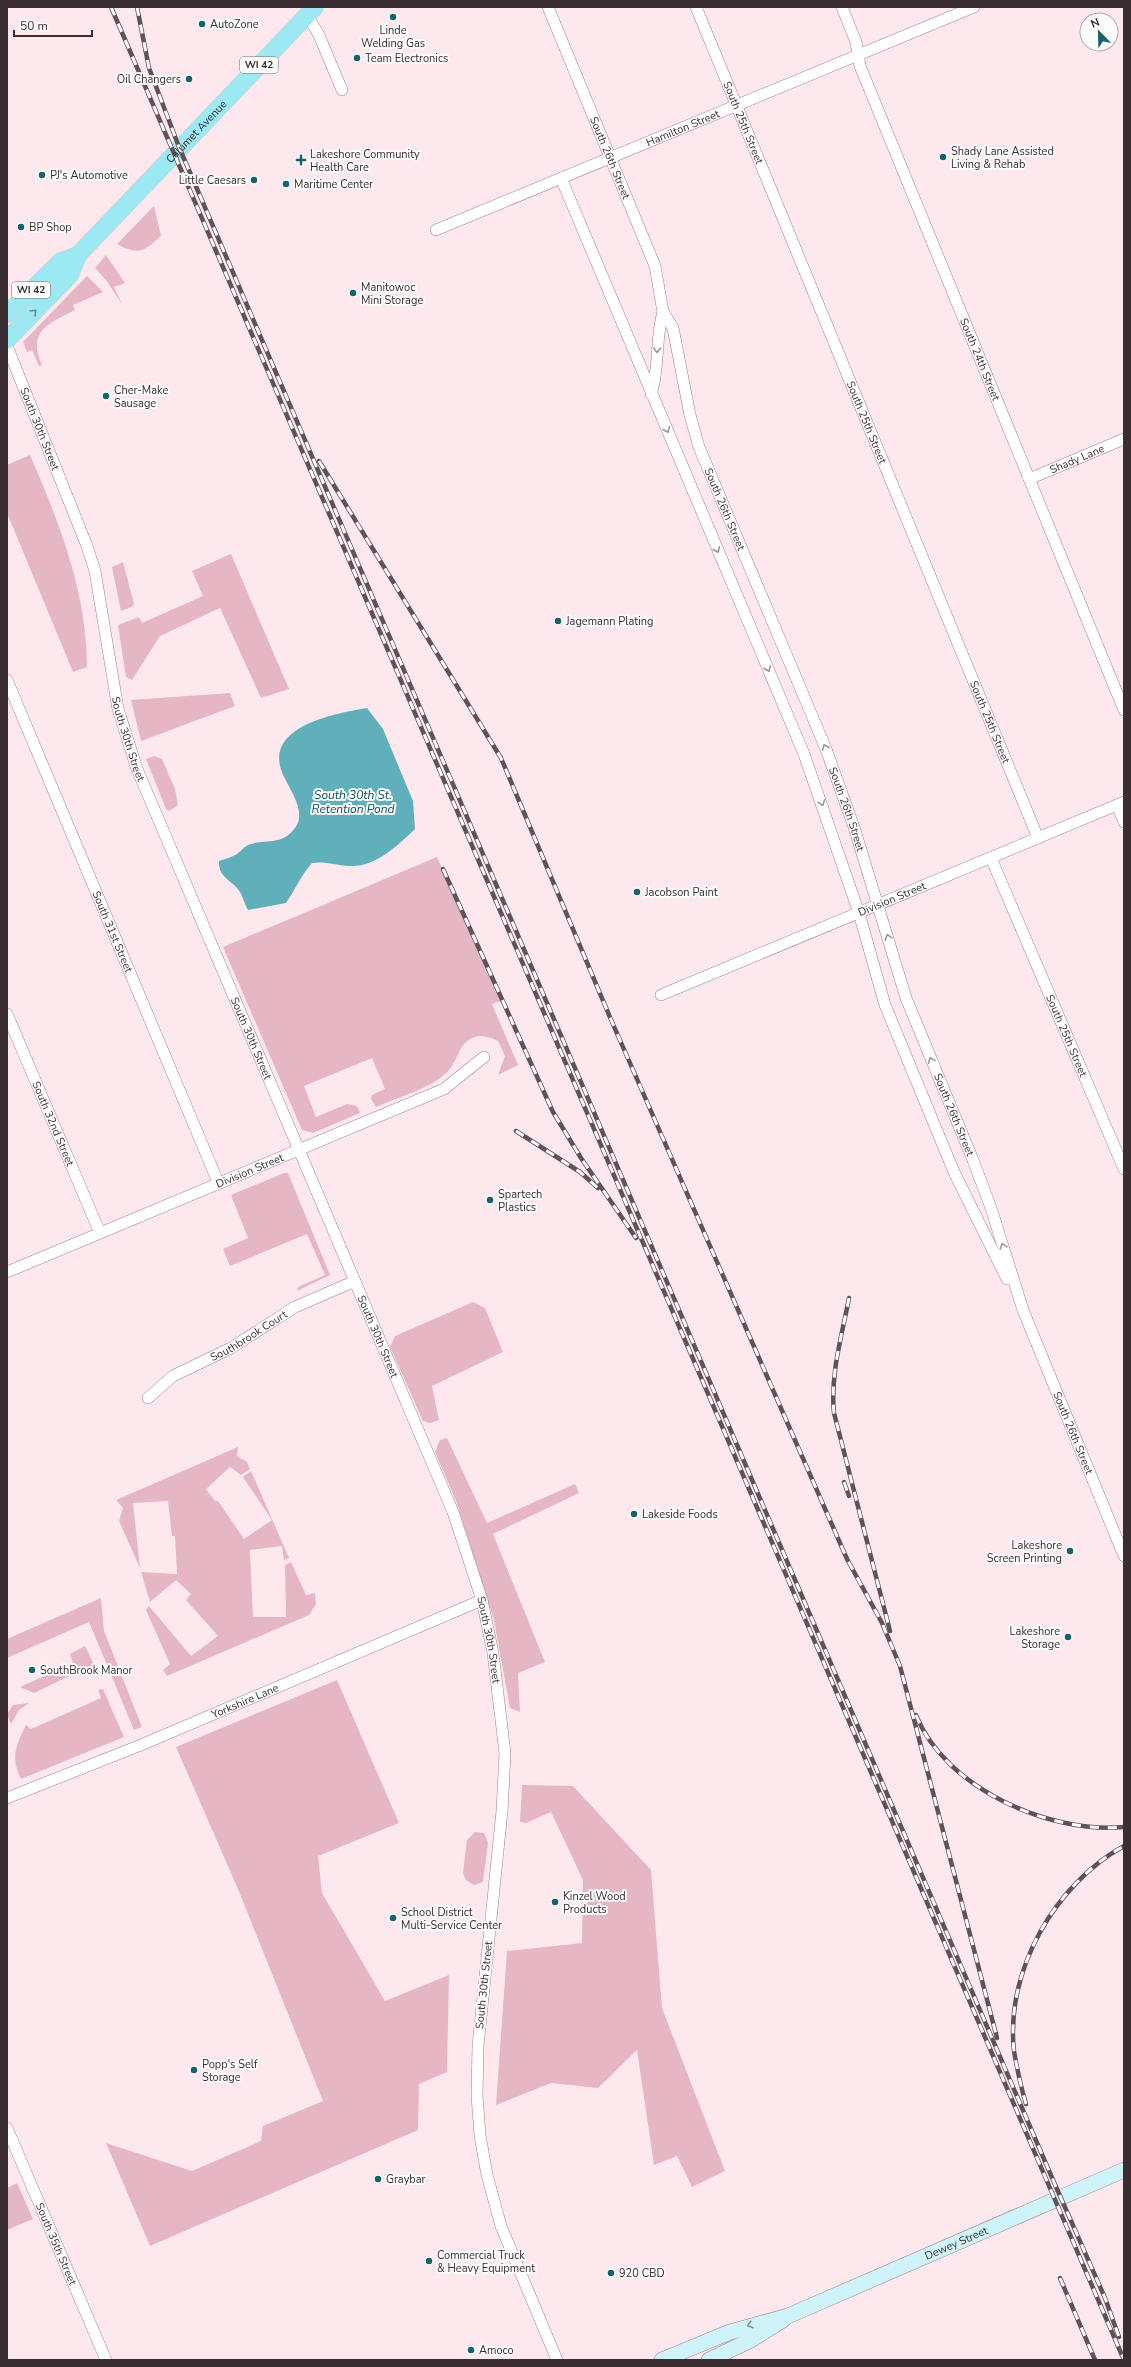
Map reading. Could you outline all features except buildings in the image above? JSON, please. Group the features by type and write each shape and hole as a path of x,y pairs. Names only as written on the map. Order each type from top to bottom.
{"main road":[{"name":"Calumet Avenue","path":"7,340 70,275 78,255 311,11"},
{"name":"Calumet Avenue","path":"7,314 61,261 78,255"}],"street":[{"name":"South 26th Street","path":"548,7 655,266 663,312 673,328 690,415 700,447 826,749 854,827 906,998 973,1160 991,1208 1023,1310"},
{"name":"South 25th Street","path":"696,7 1038,838"},
{"name":"South 24th Street","path":"842,7 856,42 860,66 1124,710"},
{"name":"Hamilton Street","path":"436,230 974,7"},
{"path":"311,11 319,35 342,90"},
{"name":"South 26th Street","path":"561,178 804,754 859,913 885,1005 951,1165 1023,1310 1124,1556"},
{"name":"South 26th Street","path":"651,394 656,378 658,327 663,312"},
{"name":"South 30th Street","path":"7,346 87,546 94,571 118,709 136,768 453,1512 482,1600 493,1653 505,1753 502,1811 478,2046 477,2096 480,2135 487,2175 502,2226 557,2360"},
{"name":"Shady Lane","path":"1029,479 1124,440"},
{"name":"South 31st Street","path":"7,680 218,1182"},
{"path":"1120,804 1124,822"},
{"name":"Division Street","path":"661,996 1120,804"},
{"name":"South 25th Street","path":"991,858 1124,1169"},
{"name":"South 32nd Street","path":"7,1014 100,1233"},
{"name":"Division Street","path":"7,1272 218,1182 444,1089 484,1057"},
{"name":"Southbrook Court","path":"148,1398 173,1376 231,1348 295,1307 355,1281"},
{"name":"Yorkshire Lane","path":"7,1798 141,1745 482,1600"},
{"name":"South 35th Street","path":"7,2128 106,2360"},
{"name":"Dewey Street","path":"662,2360 730,2332 788,2316 1124,2170"},
{"name":"Dewey Street","path":"709,2360 762,2335 788,2316"}],"shaded area":[{"path":"154,206 161,236 145,248 136,251 117,244"},
{"path":"106,255 125,283 114,287 122,304 106,280 95,268"},
{"path":"87,276 103,292 73,305 75,310 56,320 43,330 39,336 37,344 42,365 39,366 32,350 27,352 23,342"},
{"path":"30,455 61,532 77,585 86,639 87,667 73,672 7,513 7,465"},
{"path":"231,554 289,689 261,698 220,608 160,636 132,680 126,677 118,625 139,617 142,623 203,596 192,571"},
{"path":"123,562 134,604 132,607 121,611 112,567"},
{"path":"230,693 235,706 141,741 131,700"},
{"path":"154,756 162,759 175,789 178,805 169,811 166,809 146,759"},
{"path":"437,857 501,1001 492,1004 518,1065 498,1075 505,1056 498,1041 485,1036 472,1038 467,1041 460,1050 449,1070 438,1080 421,1089 376,1107 371,1099 372,1095 385,1089 372,1058 304,1086 316,1117 347,1104 357,1106 360,1113 313,1133 302,1130 223,947"},
{"path":"284,1173 288,1173 330,1275 297,1291 298,1287 325,1275 307,1234 230,1266 223,1249 248,1238 231,1195"},
{"path":"473,1302 485,1308 503,1352 432,1386 439,1420 430,1423 423,1421 390,1347 395,1336"},
{"path":"447,1438 487,1523 575,1484 579,1493 493,1534 545,1662 518,1673 520,1712 510,1708 494,1620 456,1501 435,1452 440,1440"},
{"path":"238,1447 237,1456 247,1462 250,1469 241,1475 230,1467 206,1489 215,1501 218,1501 244,1539 272,1520 243,1477 251,1471 289,1558 284,1560 282,1546 250,1550 253,1617 286,1617 285,1565 291,1562 306,1595 315,1593 316,1604 309,1615 167,1676 163,1670 170,1664 146,1610 149,1606 191,1656 218,1636 186,1600 191,1594 176,1580 150,1602 141,1572 177,1574 175,1536 172,1536 168,1501 133,1503 140,1568 119,1521 123,1508 116,1500"},
{"path":"101,1598 104,1631 142,1727 134,1730 89,1622 7,1658 7,1639"},
{"path":"85,1646 98,1673 92,1676 88,1667 34,1693 20,1687 73,1663 70,1654"},
{"path":"337,1680 399,1823 318,1856 322,1893 385,2001 449,1975 447,2072 419,2084 418,2130 150,2246 106,2143 192,2171 261,2141 263,2126 323,2101 238,1889 176,1747"},
{"path":"103,1689 124,1737 21,1779 15,1758 19,1739 26,1725 31,1729 101,1698 98,1690"},
{"path":"29,1703 19,1710 11,1724 7,1714 13,1705"},
{"path":"522,1785 573,1786 651,1870 662,2008 725,2171 692,2187 677,2156 654,2165 637,2050 598,2088 551,2083 496,2105 507,1951 582,1943 583,1880 551,1812 526,1823 520,1822"},
{"path":"475,1832 484,1833 488,1843 483,1882 474,1885 466,1880 463,1873 467,1840"},
{"path":"17,2183 33,2219 7,2230 7,2188"}],"water":[{"name":"South 30th St. Retention Pond","path":"367,708 383,729 413,801 415,829 385,854 359,866 312,863 286,903 248,910 240,891 222,874 219,861 234,856 248,845 284,838 290,834 299,821 297,805 280,766 280,752 286,740 296,731 325,717"}],"railway":[{"path":"111,7 1124,2360"},
{"path":"137,7 149,68 179,147 1105,2298 1119,2337"},
{"path":"319,461 501,758 612,1022 847,1559 882,1623 900,1666 997,2038"},
{"path":"443,869 553,1112 581,1158 636,1238"},
{"path":"516,1131 580,1172 598,1188"},
{"path":"849,1298 835,1370 833,1399 834,1413 890,1631"},
{"path":"844,1482 849,1496"},
{"path":"916,1715 930,1741 950,1764 975,1784 1003,1801 1033,1814 1064,1823 1095,1827 1124,1827"},
{"path":"1026,2104 1014,2051 1013,2021 1018,1991 1027,1961 1040,1933 1056,1906 1076,1883 1099,1862 1124,1846"},
{"path":"1060,2278 1095,2360"}],"place":[{"name":"Linde Welding Gas","path":"393,17"},
{"name":"AutoZone","path":"202,24"},
{"name":"Team Electronics","path":"357,58"},
{"name":"Oil Changers","path":"189,79"},
{"name":"Shady Lane Assisted Living & Rehab","path":"943,157"},
{"name":"Lakeshore Community Health Care","path":"301,160"},
{"name":"PJ's Automotive","path":"42,175"},
{"name":"Little Caesars","path":"254,180"},
{"name":"Maritime Center","path":"286,184"},
{"name":"BP Shop","path":"21,227"},
{"name":"Manitowoc Mini Storage","path":"353,293"},
{"name":"Cher-Make Sausage","path":"106,396"},
{"name":"Jagemann Plating","path":"558,621"},
{"name":"Jacobson Paint","path":"637,892"},
{"name":"Spartech Plastics","path":"490,1200"},
{"name":"Lakeside Foods","path":"634,1514"},
{"name":"Lakeshore Screen Printing","path":"1070,1551"},
{"name":"Lakeshore Storage","path":"1068,1637"},
{"name":"SouthBrook Manor","path":"32,1670"},
{"name":"Kinzel Wood Products","path":"555,1902"},
{"name":"School District Multi-Service Center","path":"393,1918"},
{"name":"Popp's Self Storage","path":"194,2070"},
{"name":"Graybar","path":"378,2179"},
{"name":"Commercial Truck & Heavy Equipment","path":"429,2261"},
{"name":"920 CBD","path":"611,2273"},
{"name":"Amoco","path":"471,2350"}]}
